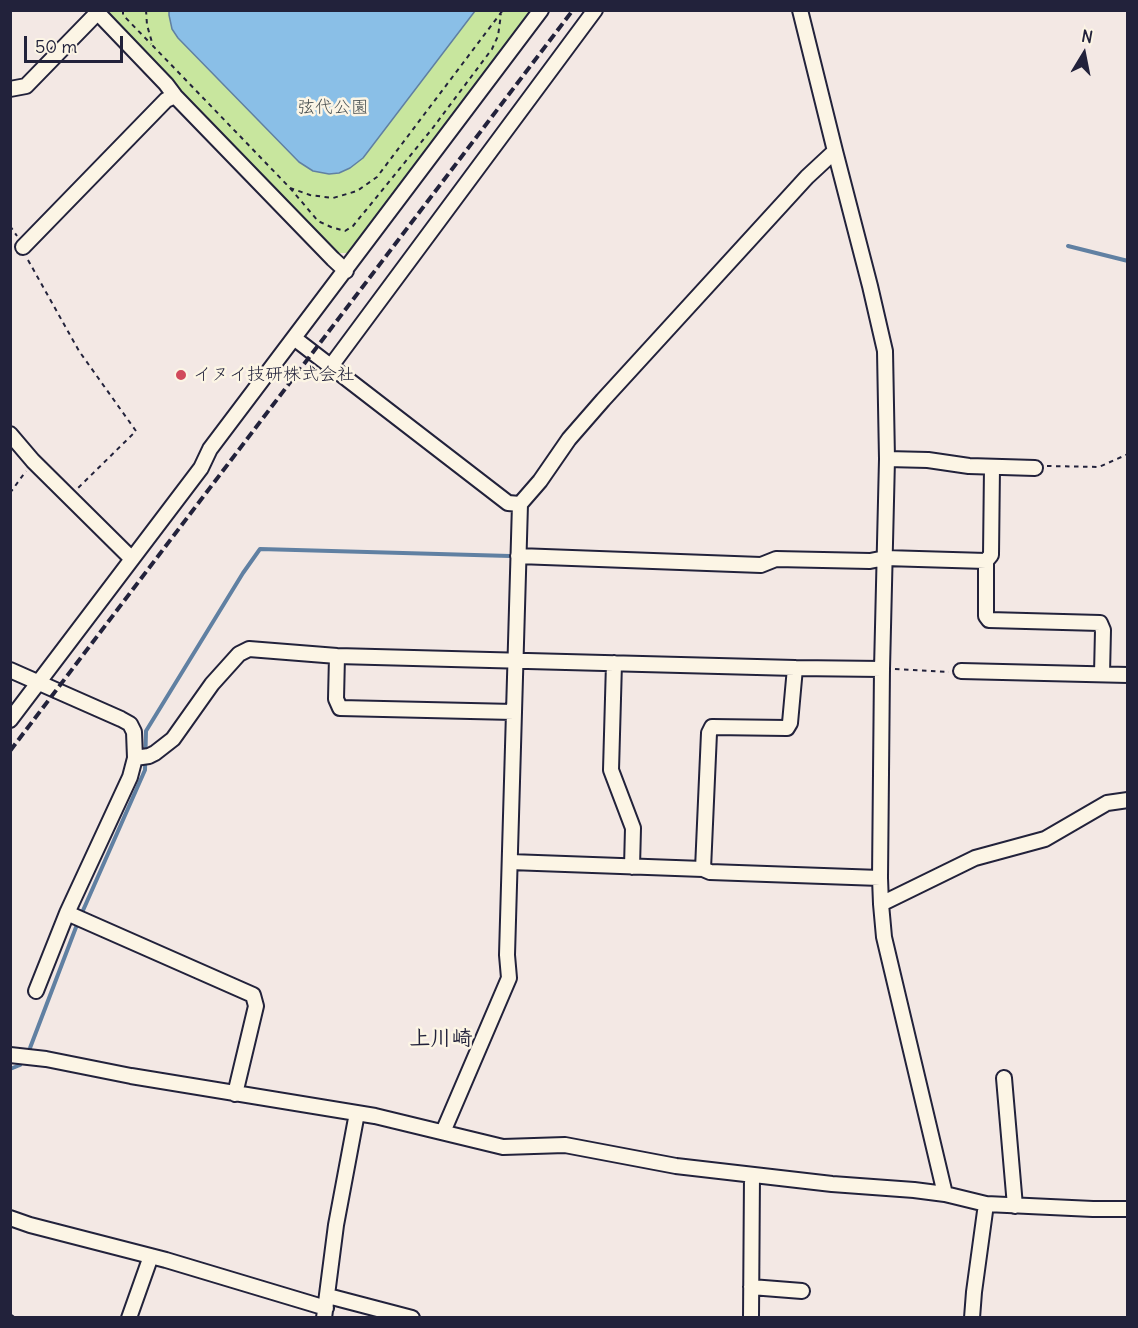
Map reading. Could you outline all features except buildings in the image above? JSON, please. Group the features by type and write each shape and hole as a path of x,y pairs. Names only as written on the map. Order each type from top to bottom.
{"street":[{"path":"10,720 201,468 210,449 541,10"},
{"path":"331,366 595,10"},
{"path":"800,10 885,351 887,459 882,669 881,904 884,937 945,1194"},
{"path":"10,89 26,86 99,12 175,96 346,270"},
{"path":"22,247 166,100 175,96"},
{"path":"443,1132 509,978 507,955 520,504 540,481 568,439 799,186 835,151"},
{"path":"294,338 508,503 520,504"},
{"path":"10,434 33,461 132,559"},
{"path":"887,459 928,460 969,466 1035,468"},
{"path":"992,467 991,555 986,561 986,616 989,620 1100,623 1103,630 1102,674"},
{"path":"518,556 761,565 776,559 870,561 885,558 986,561"},
{"path":"135,758 155,753 173,739 212,684 243,651 257,649 338,656 882,669"},
{"path":"338,656 336,699 340,708 514,712"},
{"path":"614,663 610,770 633,828 632,867"},
{"path":"703,869 709,733 712,727 787,728 790,723 795,668"},
{"path":"10,670 121,719 130,724 134,732 135,758 130,777 67,913 36,991"},
{"path":"961,671 1128,675"},
{"path":"881,904 975,858 1045,839 1107,803 1128,801"},
{"path":"510,862 880,878"},
{"path":"67,913 253,995 256,1006 235,1094"},
{"path":"10,1056 46,1059 235,1094 357,1113 503,1147 565,1145 676,1166 832,1184 914,1190 945,1194 986,1204 1128,1209"},
{"path":"1004,1078 1015,1206"},
{"path":"326,1307 336,1225 357,1113"},
{"path":"750,1317 752,1175"},
{"path":"972,1317 986,1204"},
{"path":"10,1218 326,1307 412,1317"},
{"path":"129,1317 151,1256"},
{"path":"751,1287 802,1291"}],"path":[{"path":"123,10 123,15 290,188 318,221 345,231 353,226 432,129 492,49 498,36 502,12"},
{"path":"146,10 147,26 153,45"},
{"path":"290,188 310,195 333,198 357,190 377,177 502,12"},
{"path":"10,226 80,351 136,431 69,497"},
{"path":"1035,468 1044,466 1099,467 1128,454"},
{"path":"10,493 33,461"},
{"path":"882,669 961,671"},
{"path":"10,1314 16,1317"}],"green space":[{"name":"弦代公園","path":"107,11 531,11 347,253 338,253 107,14"}],"water":[{"path":"169,10 475,11 363,158 350,168 329,174 313,171 299,162 178,38 172,29"}],"waterway":[{"path":"1068,246 1128,261"},
{"path":"81,915 145,770 146,731 260,549 510,556"},
{"path":"26,1054 78,922"},
{"path":"10,1069 20,1065 22,1061"}],"railway":[{"path":"10,751 573,10"}],"place":[{"name":"イヌイ技研株式会社","path":"181,375"}],"district":[{"name":"上川崎","path":"441,1039"}]}
